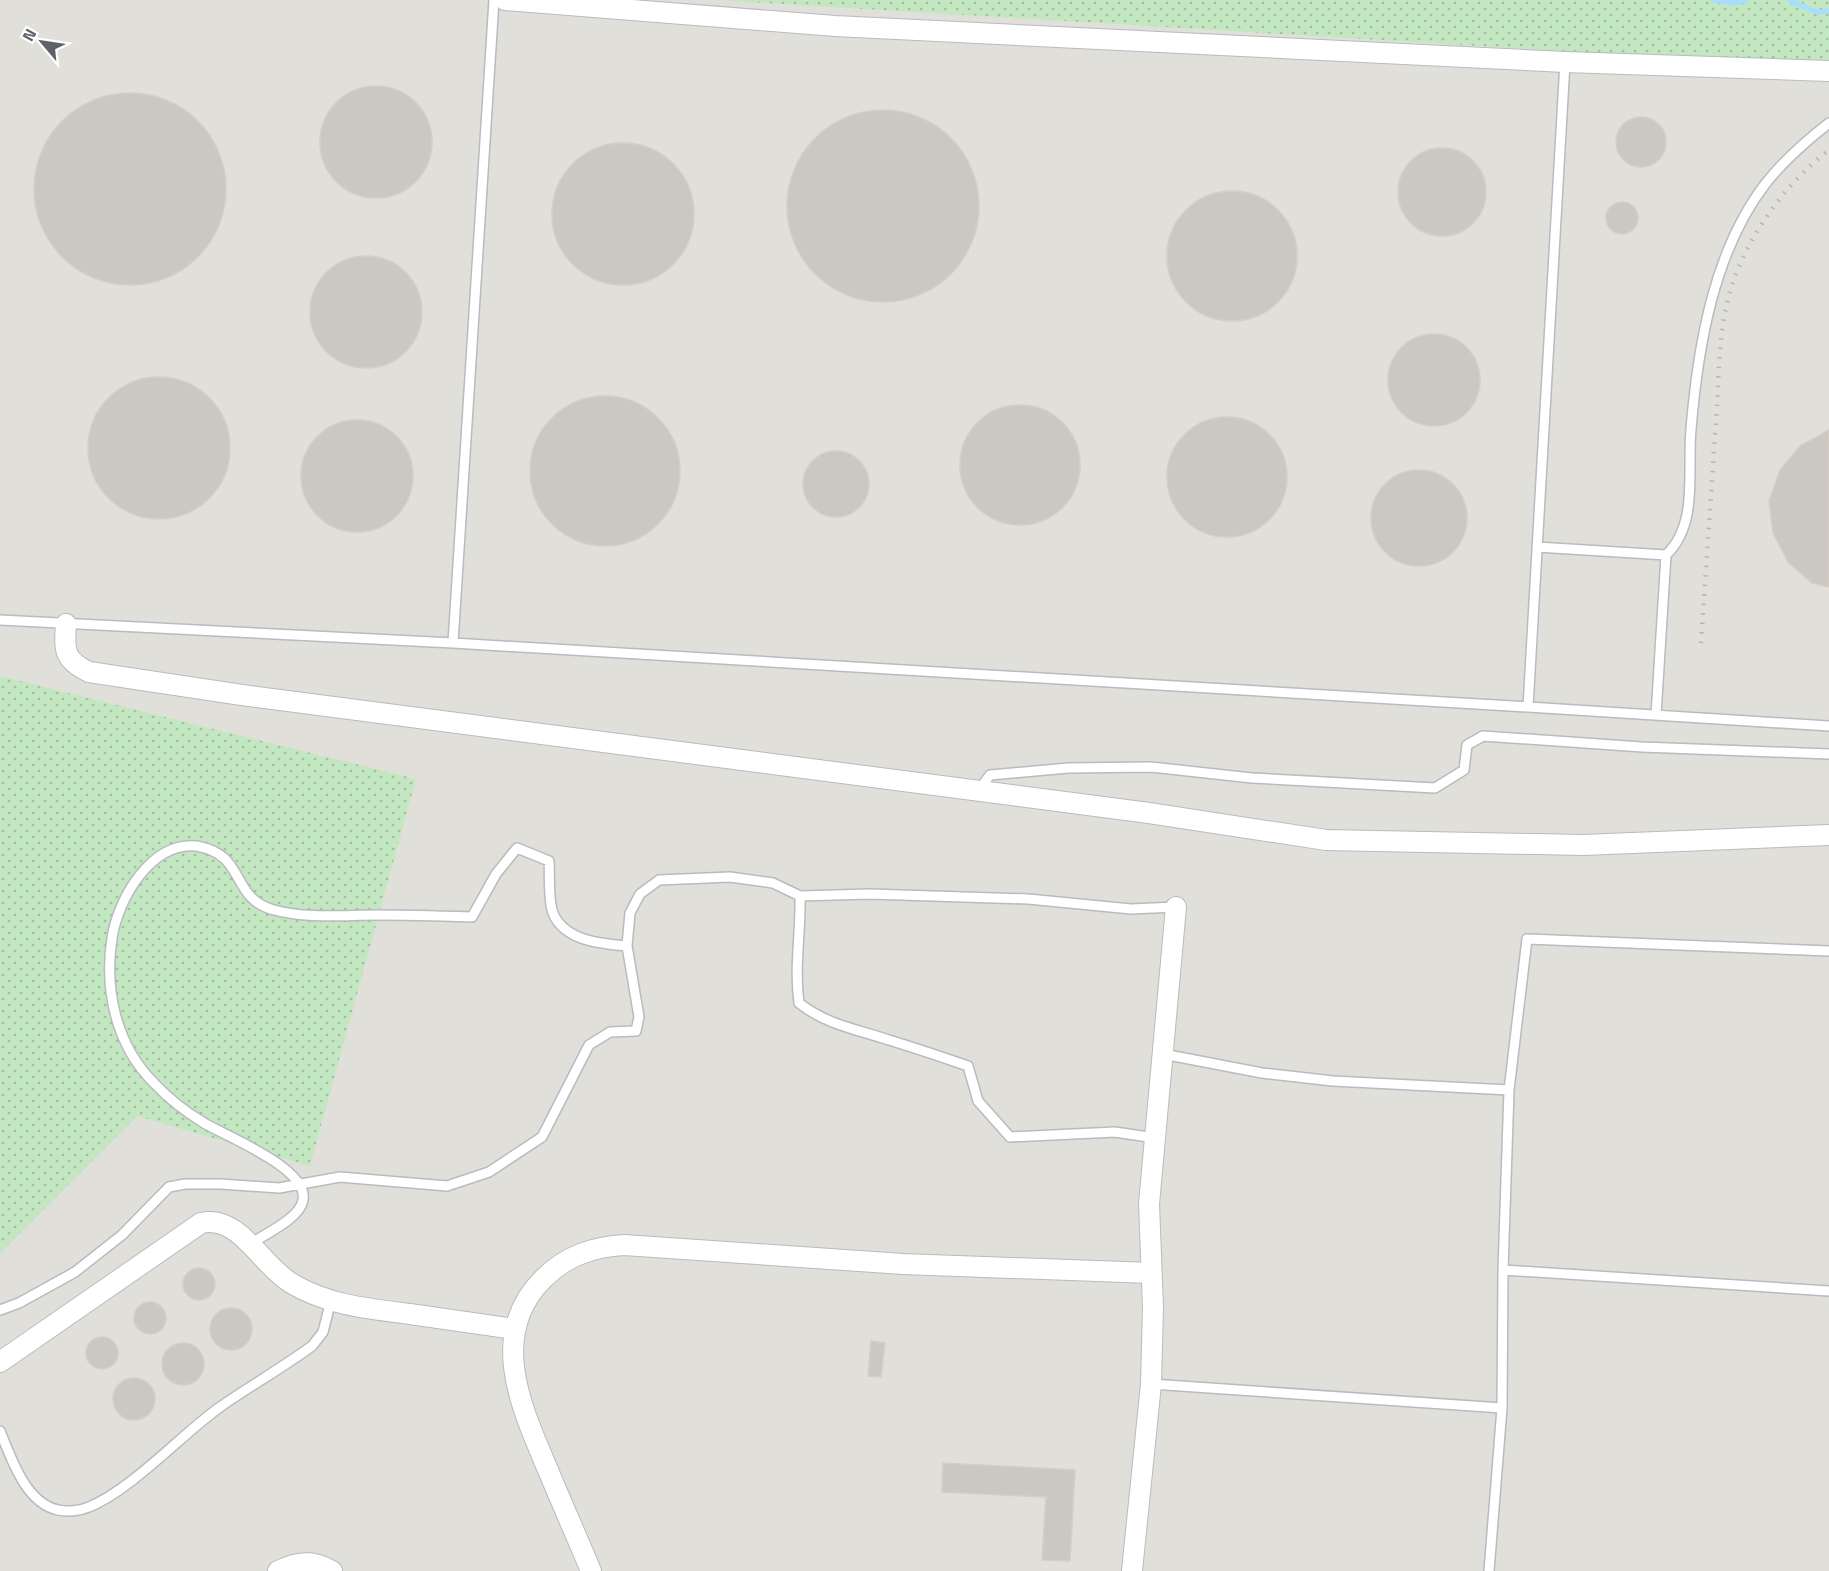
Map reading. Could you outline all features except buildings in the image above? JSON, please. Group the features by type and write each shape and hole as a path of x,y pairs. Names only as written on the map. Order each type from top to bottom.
{"street":[{"path":"505,0 835,26 1565,62 1829,71"},
{"path":"66,624 64,647 73,664 89,672 254,697 1149,813 1326,840 1583,845 1829,835"},
{"path":"1132,1571 1151,1384 1149,1204 1176,907"},
{"path":"0,1362 201,1223 214,1220 226,1224 272,1270 315,1296 351,1306 514,1329"},
{"path":"591,1571 527,1421 515,1385 512,1354 514,1329 522,1307 537,1285 555,1267 579,1253 600,1247 624,1245 903,1264 1151,1273"},
{"path":"278,1571 296,1563 316,1563 332,1571"}],"lane":[{"path":"453,643 494,0"},
{"path":"1528,707 1565,62"},
{"path":"1656,715 1666,555 1678,544 1688,511 1691,426 1701,357 1722,264 1741,222 1766,183 1799,146 1829,123"},
{"path":"1537,547 1666,555"},
{"path":"0,620 453,643 1829,726"},
{"path":"978,791 990,775 1068,768 1139,767 1252,778 1435,788 1464,770 1467,745 1483,736 1642,747 1829,754"},
{"path":"249,1245 294,1217 304,1199 300,1185 287,1171 273,1161 203,1122 153,1083 134,1058 120,1031 110,997 108,965 112,934 132,887 146,867 160,856 176,848 206,848 225,859 248,894 271,909 310,915 472,917 496,874 517,848 549,861 553,913 569,932 583,940 627,946"},
{"path":"0,1310 19,1303 75,1272 122,1235 169,1188 185,1184 279,1188 340,1178 447,1186 489,1172 542,1137 589,1045 610,1032 636,1031 639,1017 627,946 630,913 640,894 659,880 730,877 773,883 800,896 870,894 1028,899 1131,909 1176,907"},
{"path":"800,896 801,932 796,979 799,1003 815,1015 841,1028 886,1039 968,1066 978,1101 1010,1137 1115,1132 1155,1138"},
{"path":"1489,1571 1502,1408 1503,1270 1509,1090 1527,939 1829,951"},
{"path":"1162,1054 1262,1073 1322,1080 1509,1090"},
{"path":"1503,1270 1829,1292"},
{"path":"0,1431 15,1466 36,1497 56,1510 71,1511 88,1508 127,1482 221,1407 312,1346 323,1332 331,1300"},
{"path":"1151,1384 1502,1408"}],"shaded area":[{"path":"0,0 1007,0 1829,44 1829,1571 0,1571"}],"green space":[{"path":"716,0 1829,0 1829,60 1615,54"},
{"path":"0,676 416,779 310,1166 137,1116 0,1253"}],"waterway":[{"path":"1713,0 1735,3 1746,0"},
{"path":"1789,0 1816,12 1829,11"}],"railway":[{"path":"1701,643 1720,346 1727,303 1742,260 1766,218 1795,181 1829,150"}]}
